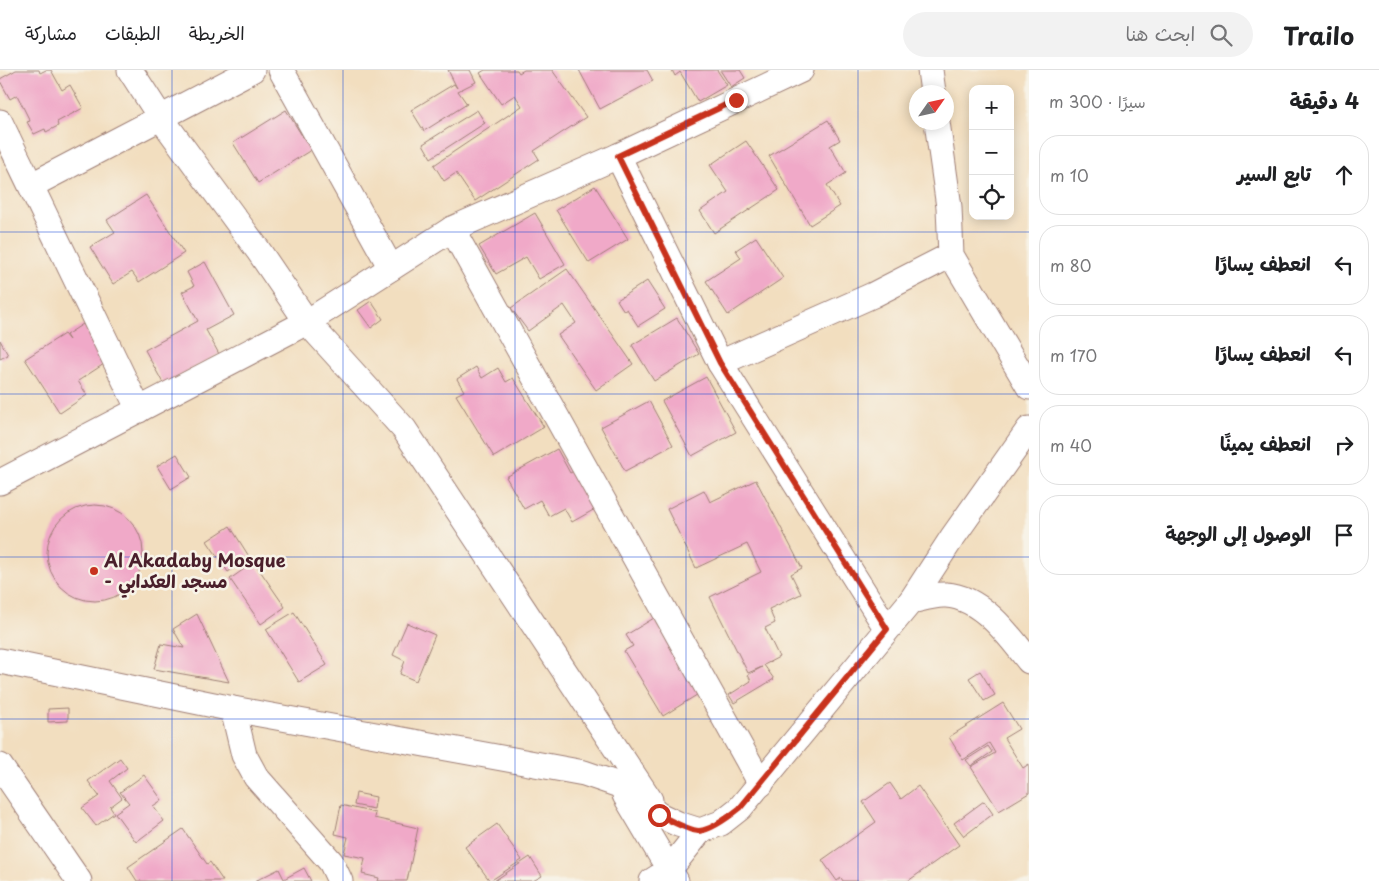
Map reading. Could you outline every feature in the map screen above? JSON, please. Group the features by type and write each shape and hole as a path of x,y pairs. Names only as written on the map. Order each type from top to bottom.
{"street":[{"path":"130,70 161,118 258,250 307,322 404,429 659,815"},
{"path":"32,185 252,70"},
{"path":"281,70 391,268"},
{"path":"0,482 307,322 452,229 618,156 801,70"},
{"path":"930,70 932,85"},
{"path":"0,122 139,410"},
{"path":"939,130 949,207 951,255 1029,388"},
{"path":"618,156 720,363 887,629"},
{"path":"452,229 761,784"},
{"path":"720,363 872,295 951,255"},
{"path":"620,785 665,877 700,831 721,823 740,808 911,601 952,538 1029,429"},
{"path":"911,601 945,594 971,602 1000,624 1029,661"},
{"path":"0,661 233,709 584,773 620,785 659,815 700,831"},
{"path":"233,709 244,755 256,777 331,862 340,881"},
{"path":"0,766 79,881"}],"building":[{"path":"16,70 39,70 40,73 51,70 62,90 70,85 83,108 57,122 58,126 46,132 45,129 34,134 27,122 30,121 17,95 10,99 0,81 0,79"},
{"path":"448,70 470,70 476,82 458,91 467,104 424,131 411,110 454,84 457,88"},
{"path":"485,70 517,70 519,73 524,70 552,70 586,117 534,151 539,159 475,201 456,173 444,181 434,165 522,106 515,95 501,104 480,73"},
{"path":"579,70 647,70 653,81 600,109"},
{"path":"672,70 717,70 727,85 698,102 680,72 675,76"},
{"path":"720,70 740,70 745,78 731,87"},
{"path":"286,110 311,150 258,183 233,143"},
{"path":"477,110 485,123 431,158 423,144"},
{"path":"828,120 840,140 830,146 846,173 827,185 840,206 810,225 769,156"},
{"path":"746,141 779,190 714,233 700,211 728,192 710,165"},
{"path":"595,186 628,239 589,263 556,210"},
{"path":"146,195 184,253 139,282 132,272 113,284 90,247 115,232 107,220"},
{"path":"535,213 565,264 539,279 526,257 496,274 479,246"},
{"path":"756,237 783,278 728,315 706,281 741,258 736,250"},
{"path":"205,262 234,315 206,330 219,354 164,385 145,350 198,321 182,292 194,286 187,272"},
{"path":"567,269 633,364 596,390 558,335 576,323 564,305 528,331 511,308"},
{"path":"647,281 665,309 638,326 627,309 624,311 617,300"},
{"path":"371,301 383,319 371,328 358,310"},
{"path":"677,318 699,354 654,381 632,345"},
{"path":"83,324 107,362 78,381 87,395 60,413 25,359 64,334 69,340 66,335"},
{"path":"0,340 8,355 0,359"},
{"path":"476,367 482,378 498,368 506,382 513,378 544,427 494,457 456,395 464,391 457,379"},
{"path":"706,377 736,432 692,456 662,401"},
{"path":"649,401 673,445 625,471 601,427"},
{"path":"557,449 570,473 583,466 604,504 572,522 564,508 549,516 540,500 524,509 506,477"},
{"path":"177,454 191,477 171,489 157,466"},
{"path":"756,480 802,568 791,574 801,594 769,609 775,623 765,628 779,657 764,665 774,679 734,703 729,695 751,681 748,675 762,667 748,673 710,597 761,572 747,544 696,568 667,509 704,490 710,502"},
{"path":"86,505 104,505 122,513 135,526 143,544 140,572 122,593 104,601 86,601 68,593 55,580 47,562 47,544 55,526 68,513"},
{"path":"230,526 250,558 228,572 207,541"},
{"path":"254,562 285,607 261,624 230,579"},
{"path":"294,612 327,665 299,682 266,629"},
{"path":"197,614 229,682 154,669 161,644 184,648 173,629"},
{"path":"654,618 700,693 663,716 624,651 633,646 626,635"},
{"path":"407,623 435,635 416,681 400,674 405,661 393,655"},
{"path":"980,671 995,695 984,701 969,678"},
{"path":"1003,703 1019,729 1004,738 1023,768 1029,764 1029,793 999,811 971,767 995,753 989,743 963,760 949,737"},
{"path":"68,708 68,721 48,722 48,709"},
{"path":"988,746 992,752 971,766 966,760"},
{"path":"120,758 127,768 110,781 122,798 110,807 114,813 96,826 82,808 99,796 88,781"},
{"path":"144,775 162,800 153,806 164,821 136,842 115,813 129,803 120,792"},
{"path":"890,783 901,799 918,786 959,845 908,881 843,881 841,878 837,881 822,860 876,822 863,802"},
{"path":"356,793 376,797 374,809 354,805"},
{"path":"984,801 993,814 964,836 954,823"},
{"path":"341,805 375,813 374,818 418,828 407,881 378,881 379,878 362,874 365,858 344,854 348,837 335,834"},
{"path":"497,824 522,860 490,881 465,847"},
{"path":"183,829 207,864 210,862 223,881 137,881 128,867"},
{"path":"530,857 542,876 533,881 494,881"},
{"path":"304,868 311,881 255,881 279,869 284,879"}],"place":[{"name":"Al Akadaby Mosque - مسجد العكدابي","path":"94,571"}],"route":[{"path":"659,815 700,831 721,823 740,808 887,629 720,363 618,156 736,100"}]}
